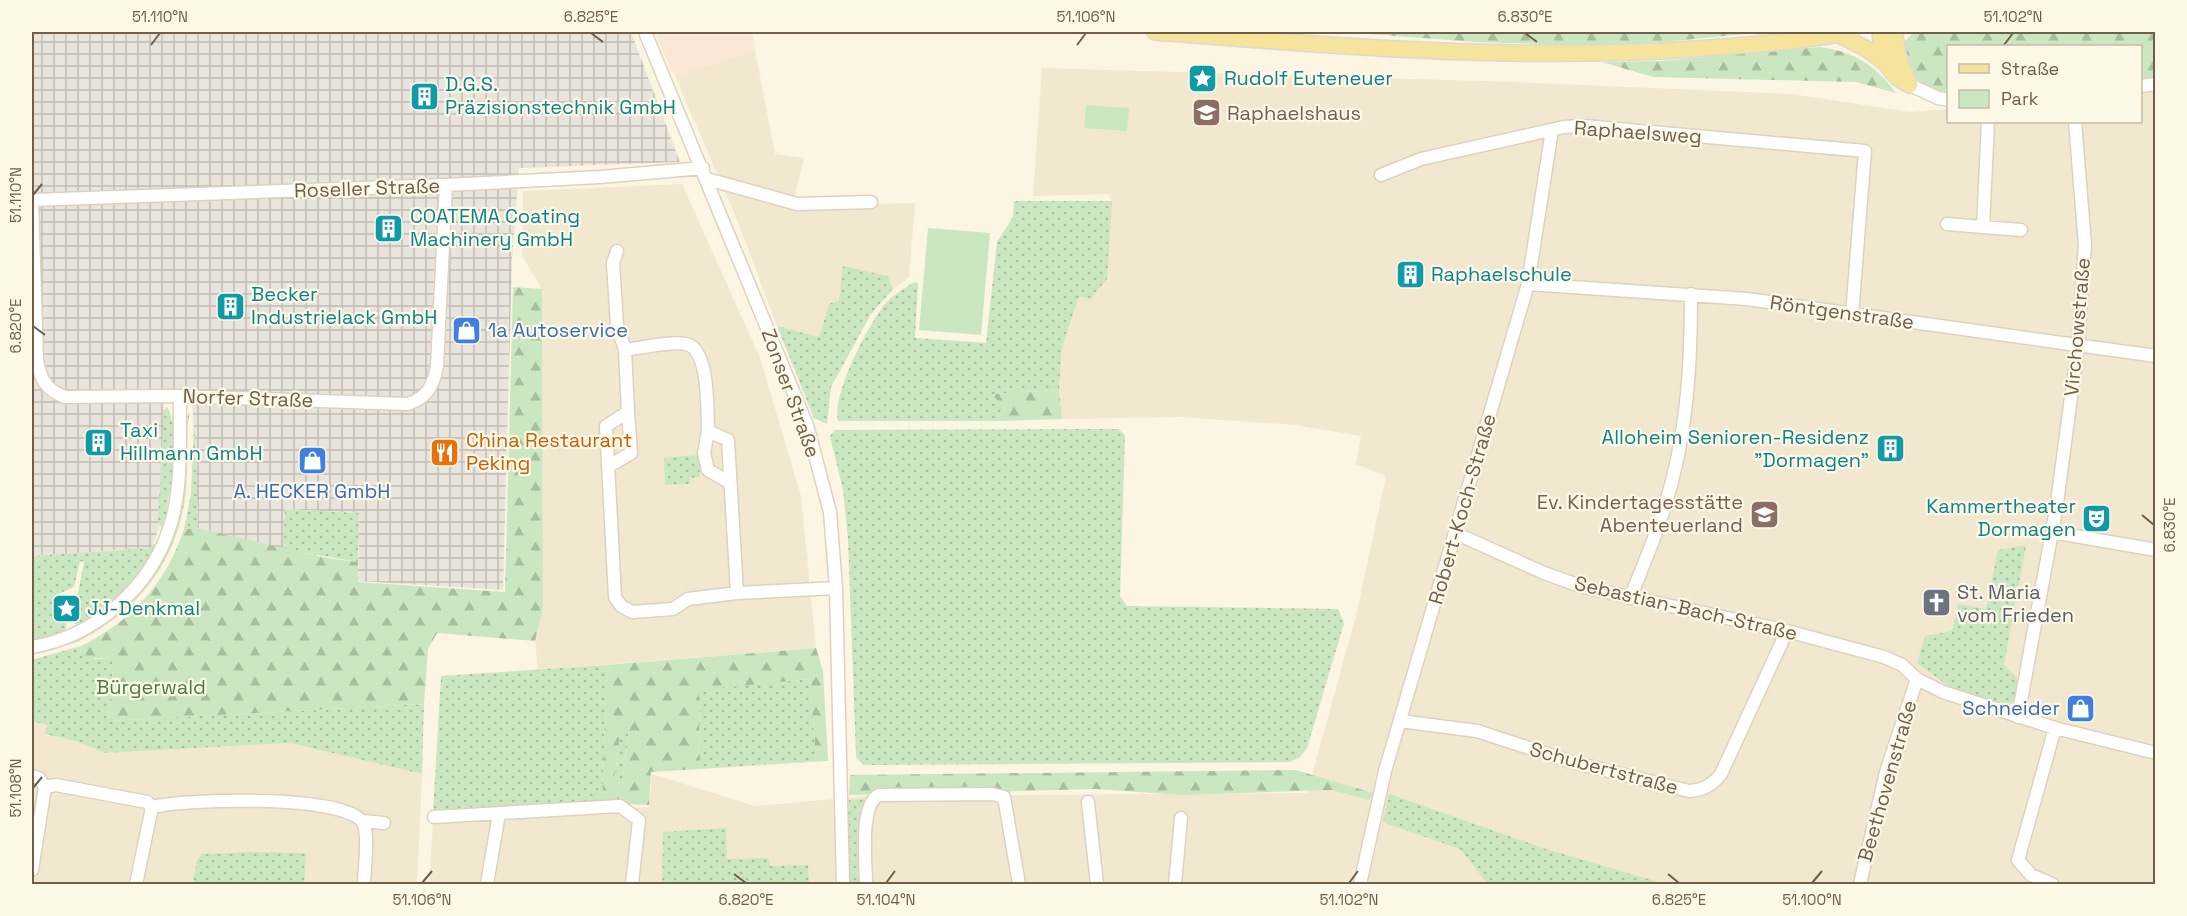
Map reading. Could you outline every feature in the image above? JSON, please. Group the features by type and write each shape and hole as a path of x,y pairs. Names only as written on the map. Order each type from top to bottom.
{"main road":[{"path":"1155,32 1291,43 1503,54 1621,54 1740,46 1844,33 1885,63 1894,76 1910,85"},
{"path":"1880,32 1885,63"},
{"path":"1894,32 1900,63 1910,85"}],"street":[{"name":"Zonser Straße","path":"645,32 807,425 830,512 836,588 843,885"},
{"path":"1910,85 1947,100"},
{"path":"1983,227 1988,123"},
{"name":"Virchowstraße","path":"2018,717 2052,532 2078,345 2085,245 2075,123"},
{"name":"Raphaelsweg","path":"1381,176 1421,159 1552,130 1584,126 1865,152 1852,314"},
{"name":"Robert-Koch-Straße","path":"1360,885 1374,812 1527,284 1552,130"},
{"name":"Roseller Straße","path":"32,200 705,173"},
{"path":"705,173 797,204 871,202"},
{"name":"Norfer Straße","path":"32,200 39,376 46,385 65,397 180,396 408,404 420,399 434,383 437,366 446,185"},
{"path":"1947,224 2021,230"},
{"path":"609,466 631,453 625,350 617,325 613,263 617,251"},
{"name":"Röntgenstraße","path":"1527,284 1691,294 2156,356"},
{"path":"1630,597 1657,531 1673,480 1685,414 1690,354 1691,294"},
{"path":"625,350 687,344 697,351 703,362 708,431 704,453 708,470 729,482"},
{"path":"32,647 68,638 94,624 116,607 140,582 157,555 171,524 176,499 180,396"},
{"path":"628,412 606,426 615,597 621,606 632,612 674,609 688,599 737,593 836,588"},
{"path":"708,431 728,440 737,593"},
{"path":"2052,532 2156,550"},
{"name":"Sebastian-Bach-Straße","path":"1455,533 1544,573 1583,586 1787,631 1884,657 1902,665 1917,679 1943,692 2055,728 2156,753"},
{"name":"Schubertstraße","path":"1400,721 1477,731 1572,762 1689,791 1699,790 1708,787 1721,774 1787,631"},
{"name":"Beethovenstraße","path":"1860,885 1883,784 1917,679"},
{"path":"2052,885 2031,874 2019,860 2055,728"},
{"path":"32,776 39,778 45,787 32,870"},
{"path":"45,787 56,785 97,792 147,802 152,807 284,801 351,814 362,821 384,823"},
{"path":"866,885 867,811 873,798 879,795 992,794 1004,797 1019,885"},
{"path":"1088,802 1097,885"},
{"path":"434,817 620,806 639,820 632,885"},
{"path":"136,885 152,807"},
{"path":"487,885 499,814"},
{"path":"1175,885 1181,818"},
{"path":"362,821 366,832 364,885"}],"shaded area":[{"path":"32,32 631,32 680,162 519,168 512,260 503,590 358,581 359,513 285,509 283,549 197,528 192,398 164,398 161,523 151,548 32,556"},
{"path":"654,32 752,32 755,50 675,76"},
{"path":"755,50 775,154 804,158 792,206 915,203 909,277 893,289 888,276 829,304 819,337 777,326 738,222 675,76"},
{"path":"1042,68 1515,82 1792,94 1910,112 1947,109 1947,123 2142,123 2142,90 2155,88 2155,884 429,884 433,823 649,807 652,774 755,806 867,796 1307,793 1356,616 1386,476 1356,464 1361,436 1295,425 1180,417 1062,419 1059,390 1062,347 1112,201 1108,194 1033,196"},
{"path":"682,184 760,358 801,496 816,648 538,670 535,641 543,609 542,289 522,256 523,191"},
{"path":"32,721 47,725 46,735 78,742 106,753 290,743 422,774 417,884 32,884"}],"green space":[{"path":"1344,32 1766,32 1632,45 1554,47 1544,44 1475,42"},
{"path":"1914,32 2155,32 2155,78 2142,80 2142,45 1947,45 1947,96 1928,87 1916,78 1902,44"},
{"path":"1820,47 1844,52 1863,61 1872,67 1896,93 1856,82 1653,77 1602,62 1660,61"},
{"path":"1086,105 1129,108 1127,131 1084,128"},
{"path":"1014,201 1112,201 1107,279 1091,298 1079,297 1062,347 1059,390 993,394 1005,409 998,421 838,421 840,394 845,378 869,329 887,301 914,282 918,283 915,338 986,343 997,242 1013,217"},
{"path":"928,228 990,233 981,335 919,330"},
{"path":"843,266 888,276 893,289 871,314 831,387 827,424 814,418 777,326 819,337 829,304 839,300"},
{"name":"Bürgerwald","path":"513,287 542,289 543,609 535,641 437,633 428,649 424,704 108,721 114,658 84,658 80,655 81,646 116,625 145,598 168,566 184,529 197,528 327,558 358,562 358,582 505,592"},
{"path":"1059,390 1062,419 998,421 1005,409 992,394"},
{"path":"167,407 174,432 174,449 171,486 162,530 158,519 164,410"},
{"path":"190,411 185,498 172,546 148,586 132,604 114,619 71,645 117,615 140,592 156,570 168,547 180,500 187,416"},
{"path":"194,421 197,528 184,529 191,494"},
{"path":"1118,429 1125,435 1120,596 1127,606 1338,609 1344,623 1307,748 1300,757 1290,762 863,765 856,757 848,539 843,490 830,436 835,430"},
{"path":"699,455 700,477 690,478 690,484 665,485 664,458"},
{"path":"285,509 359,513 358,562 283,549"},
{"path":"153,544 157,544 150,557 123,592 101,611 76,626 73,619 84,562 80,561 74,587 56,595 56,601 70,607 65,632 32,641 32,556 151,548"},
{"path":"2026,545 2004,665 2021,682 2016,699 2005,707 1954,690 1917,663 1925,636 1952,631 1958,604 1986,609 1998,550"},
{"path":"81,646 80,652 95,659 114,658 108,721 424,704 422,774 290,743 106,753 78,742 45,734 47,725 32,721 32,660"},
{"path":"816,648 823,671 828,761 707,769 816,761 810,679 699,690 700,769 651,772 649,805 602,803 607,665","holes":["621,730 629,731 622,783 614,781"]},
{"path":"607,665 602,803 433,813 441,676"},
{"path":"810,679 816,761 700,769 699,689"},
{"path":"621,730 629,731 622,783 614,782"},
{"path":"1296,770 1373,793 1369,800 1332,790 1181,795 1096,789 849,795 850,775"},
{"path":"1389,794 1546,849 1665,884 1488,884 1460,849 1383,822"},
{"path":"864,799 863,884 847,884 845,812 849,812 849,800"},
{"path":"726,828 727,859 769,858 770,866 808,865 809,884 662,884 663,832"},
{"path":"306,853 304,884 208,884 193,881 197,861 201,854"}],"place":[{"name":"Rudolf Euteneuer","path":"1203,78"},
{"name":"D.G.S. Präzisionstechnik GmbH","path":"424,96"},
{"name":"Raphaelshaus","path":"1206,113"},
{"name":"COATEMA Coating Machinery GmbH","path":"389,228"},
{"name":"Raphaelschule","path":"1410,274"},
{"name":"Becker Industrielack GmbH","path":"230,306"},
{"name":"1a Autoservice","path":"467,330"},
{"name":"Taxi Hillmann GmbH","path":"99,442"},
{"name":"Alloheim Senioren-Residenz \"Dormagen\"","path":"1890,449"},
{"name":"China Restaurant Peking","path":"445,452"},
{"name":"A. HECKER GmbH","path":"312,461"},
{"name":"Ev. Kindertagesstätte Abenteuerland","path":"1764,514"},
{"name":"Kammertheater Dormagen","path":"2097,518"},
{"name":"St. Maria vom Frieden","path":"1936,603"},
{"name":"JJ-Denkmal","path":"66,608"},
{"name":"Schneider","path":"2081,708"}]}
